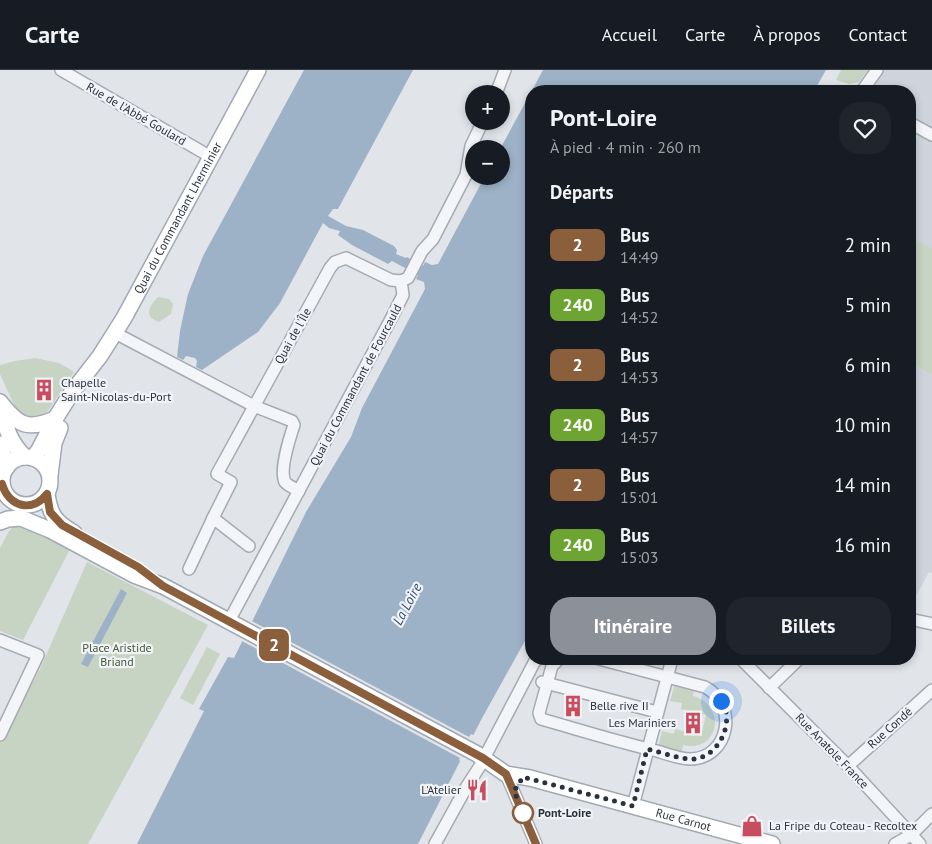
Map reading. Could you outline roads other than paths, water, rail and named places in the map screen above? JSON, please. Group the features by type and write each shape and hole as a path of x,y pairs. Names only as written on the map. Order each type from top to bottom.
{"main road":[{"name":"Quai du Commandant Lherminier","path":"29,458 40,450 55,419 115,333 258,70"},
{"name":"Quai du Commandant Lherminier","path":"50,476 51,458 57,434 89,380 95,363"},
{"path":"0,402 11,416 20,423 28,425 42,424 55,419"},
{"path":"0,410 11,441 29,458 44,465 50,476 47,494 53,517 78,540"},
{"path":"0,444 6,467"},
{"path":"29,458 16,459 6,467 3,474 2,491 12,501 23,504 50,530"},
{"path":"0,514 23,504 38,502 47,494"},
{"path":"0,522 20,518 78,540 101,552 134,575 163,586 229,621 480,756 506,774"},
{"name":"Rue Carnot","path":"506,774 633,806 767,843"}],"street":[{"name":"Rue de l'Abbé Goulard","path":"61,70 211,157"},
{"path":"866,85 877,70"},
{"path":"916,126 932,135"},
{"path":"401,281 408,278 420,256 433,239 466,175 471,146 479,130"},
{"name":"Quai de l'Île","path":"213,518 231,482 217,474 335,262 346,258 391,280 401,281"},
{"name":"Quai du Commandant de Fourcauld","path":"229,621 403,296 401,281"},
{"path":"115,333 254,406 292,421 284,459 284,479 287,484 299,490"},
{"path":"190,569 213,518 249,546"},
{"path":"916,620 932,624"},
{"path":"0,640 38,655 0,735"},
{"path":"536,665 539,713 542,719 689,759 700,758 712,752 719,743 725,728 726,712 721,701 713,691 705,687 622,665"},
{"path":"435,844 480,756 537,681 553,665"},
{"path":"633,806 670,665"},
{"name":"Rue Anatole France","path":"747,665 848,766 917,841"},
{"path":"769,688 794,665"},
{"path":"537,681 657,712"},
{"name":"Rue Condé","path":"848,766 932,690"},
{"path":"506,774 536,844"},
{"path":"514,791 523,777"},
{"path":"895,844 917,841 932,814"}],"water":[{"name":"La Loire","path":"304,70 413,70 338,209 333,209 328,216 346,226 363,230 394,246 397,250 396,254 407,257 423,266 425,262 432,265 438,264 480,185 510,185 510,140 505,140 525,103 525,641 481,720 418,844 137,844 204,711 199,709 228,657 234,658 306,512 351,437 362,408 425,289 424,282 416,279 418,275 392,261 388,264 352,245 338,235 340,231 329,228 323,223 280,303 258,332 202,370 196,367 197,361 195,358 186,356 183,360 177,357 180,331 188,294 203,256"},
{"path":"543,70 826,70 817,85 535,85"},
{"path":"121,589 127,593 88,667 81,664"}],"place":[{"name":"Chapelle Saint-Nicolas-du-Port","path":"44,390"},
{"name":"Belle rive II","path":"573,706"},
{"name":"Les Mariniers","path":"693,723"},
{"name":"L'Atelier","path":"477,790"},
{"name":"Pont-Loire","path":"523,813"},
{"name":"La Fripe du Coteau - Recoltex","path":"752,826"}],"park label":[{"name":"Place Aristide Briand","path":"117,655"}]}
